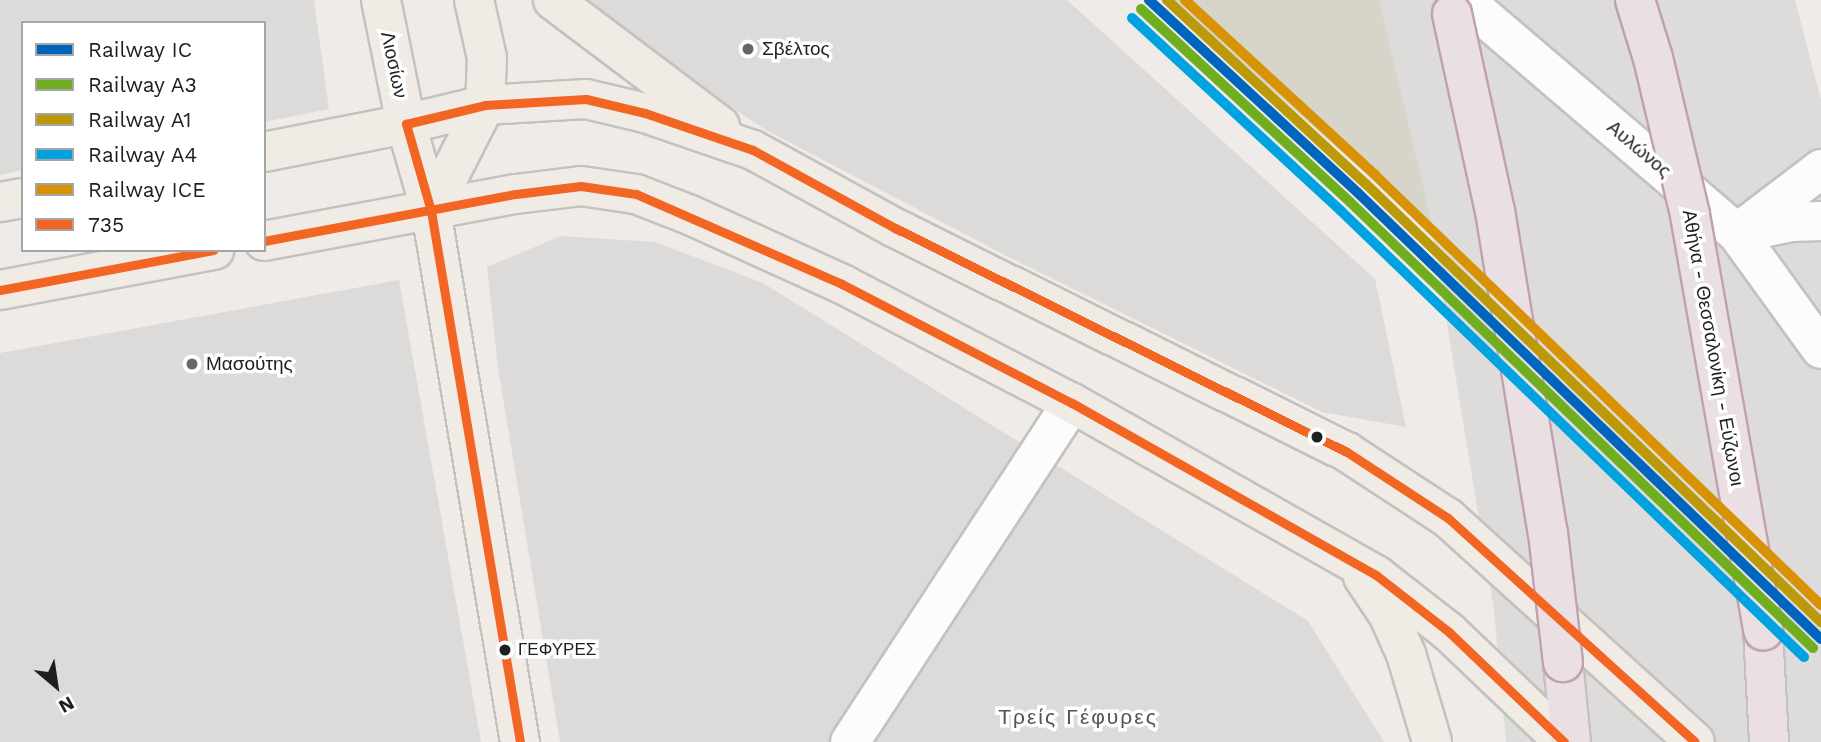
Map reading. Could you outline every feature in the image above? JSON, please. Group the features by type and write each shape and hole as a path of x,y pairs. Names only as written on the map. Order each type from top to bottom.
{"highway":[{"path":"1448,0 1494,211 1548,533 1571,742"},
{"name":"Αθήνα - Θεσσαλονίκη - Εύζωνοι","path":"1635,0 1653,58 1690,215 1741,495 1763,631 1769,742"}],"main road":[{"name":"Λιοσίων","path":"381,0 406,124 431,211 520,742"},
{"path":"431,211 485,105 487,58 474,0"},
{"path":"553,0 753,150 895,228 1347,453 1448,518 1695,742"},
{"path":"266,152 406,124 485,105 586,99 645,113 753,150"},
{"path":"266,241 581,186 636,194 690,215 842,284 1072,403 1376,575 1449,632 1564,742"},
{"path":"0,202 21,198"},
{"path":"0,289 203,252"},
{"path":"1354,563 1388,614 1406,654 1432,742"}],"street":[{"name":"Αυλώνος","path":"1464,0 1737,233 1821,349"},
{"path":"1737,233 1821,169"},
{"path":"1737,233 1792,222 1821,221"},
{"path":"850,742 1072,403"}],"shaded area":[{"path":"0,0 314,0 329,109 266,122 266,21 21,21 21,170 0,175"},
{"path":"575,0 1067,0 1375,279 1406,427 1322,412 1001,253 766,130 586,11"},
{"path":"1172,0 1417,0 1452,251 1210,34"},
{"path":"561,236 655,242 763,283 1308,621 1384,742 560,742 498,368 487,267"},
{"path":"399,280 481,742 0,742 0,353"}],"pier":[{"path":"1379,0 1795,0 1821,100 1821,742 1506,742 1494,611 1428,207"}],"rail line":[{"name":"IC","path":"1149,0 1358,193 1821,639"},
{"name":"A1","path":"1167,0 1366,184 1821,622"},
{"name":"ICE","path":"1185,0 1375,175 1821,605"},
{"name":"A3","path":"1141,9 1350,202 1813,648"},
{"name":"A4","path":"1132,18 1341,211 1804,657"}],"transit line":[{"name":"735","path":"520,742 431,211 406,124 485,105 586,99 645,113 753,150 895,228 1347,452 1448,518 1695,742"},
{"name":"735","path":"266,241 516,194 581,186 636,194 842,284 1072,403 1376,575 1449,632 1564,742"},
{"name":"735","path":"0,290 202,252"}],"place":[{"name":"Σβέλτος","path":"748,49"},
{"name":"Μασούτης","path":"192,364"},
{"name":"ΓΕΦΥΡΕΣ","path":"505,650"}],"district":[{"name":"Τρείς Γέφυρες","path":"1078,717"}]}
